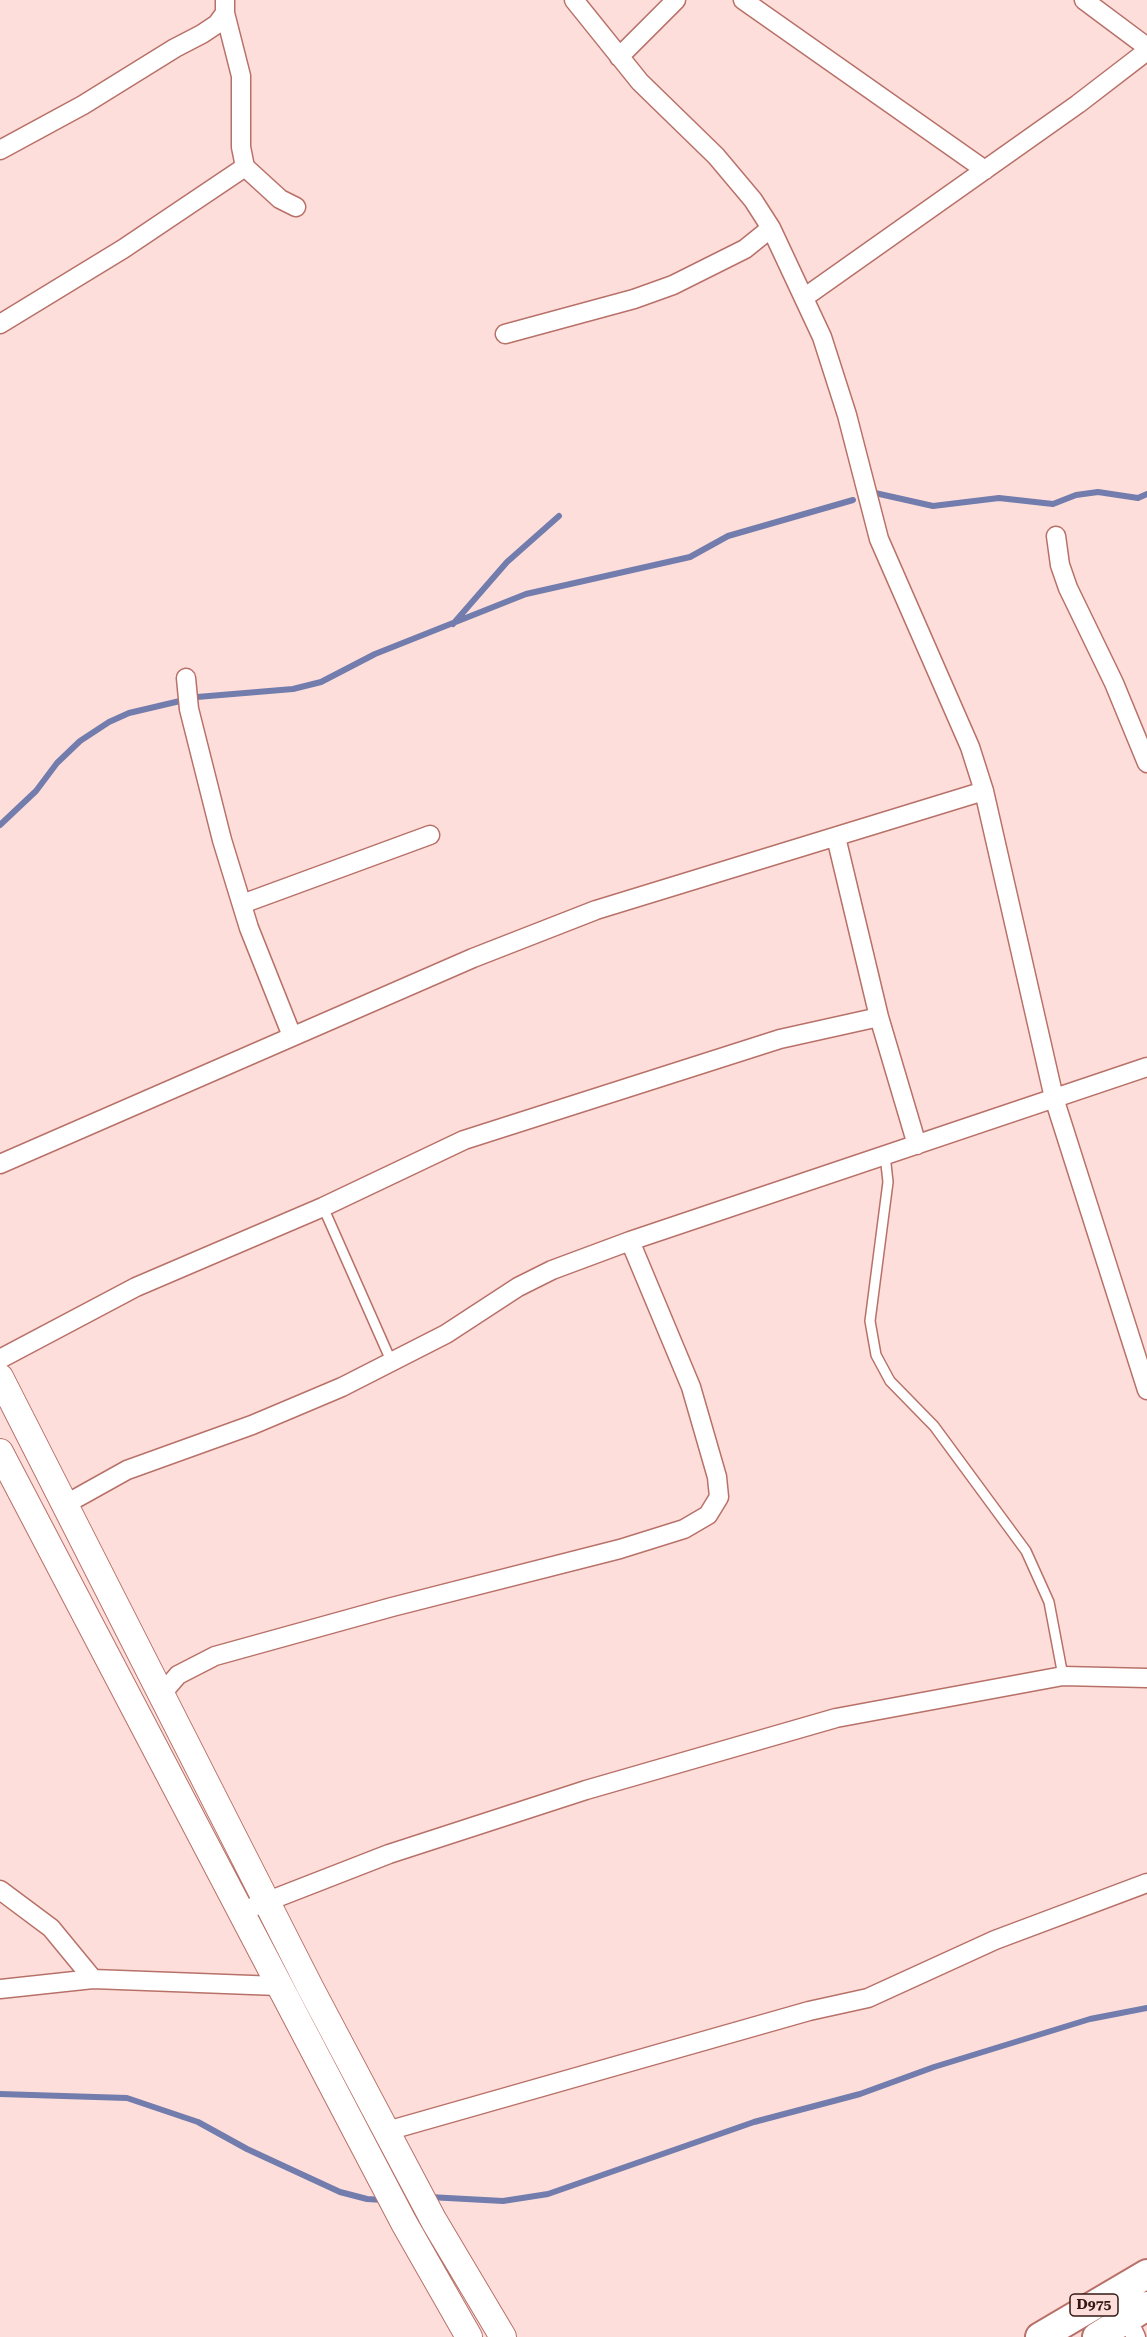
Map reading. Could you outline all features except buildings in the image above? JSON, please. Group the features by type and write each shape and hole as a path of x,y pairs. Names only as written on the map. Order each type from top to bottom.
{"main road":[{"path":"0,1377 66,1504 160,1696 387,2131 435,2221 503,2337"},
{"path":"0,1452 278,1986 466,2337"},
{"name":"D975","path":"1040,2337 1147,2274"},
{"path":"1097,2337 1137,2320"}],"street":[{"path":"574,0 639,82 716,156 753,200 771,228 822,337 847,415 879,539 970,747 984,791 1054,1098 1147,1390"},
{"path":"620,57 675,0"},
{"path":"743,0 985,170"},
{"path":"1084,0 1147,47"},
{"path":"0,150 83,105 175,48 202,34 217,24 225,6"},
{"path":"225,6 241,76 241,147 245,167 280,199 296,207"},
{"path":"805,297 985,170 1147,51"},
{"path":"0,324 123,249 245,167"},
{"path":"506,334 634,299 673,285 745,249 771,228"},
{"path":"1056,536 1060,565 1068,588 1114,682 1147,763"},
{"path":"186,683 189,710 222,840 242,904 292,1036"},
{"path":"0,1164 473,958 596,910 984,791"},
{"path":"242,904 430,835"},
{"path":"836,837 879,1017 917,1145"},
{"path":"0,1359 136,1287 322,1207 464,1140 780,1039 879,1017"},
{"path":"66,1504 127,1470 252,1425 392,1363 446,1334 518,1287 552,1269 630,1240 1147,1067"},
{"path":"160,1696 178,1675 215,1656 392,1607 620,1549 684,1529 708,1515 719,1497 717,1477 691,1387 630,1240"},
{"path":"240,1912 389,1854 586,1790 825,1721 1010,1684 1063,1676 1147,1678"},
{"path":"387,2131 809,2011 868,1998 995,1940 1147,1883"},
{"path":"0,1890 51,1928 93,1979"},
{"path":"0,1989 93,1979 278,1986"}],"lane":[{"path":"885,1155 888,1182 870,1321 876,1355 890,1381 934,1426 1026,1551 1049,1602 1063,1676"},
{"path":"322,1207 392,1363"}],"waterway":[{"path":"875,493 933,506 999,498 1053,504 1076,495 1098,492 1138,498 1147,494"},
{"path":"0,825 36,791 57,763 80,741 109,722 129,713 197,697 293,689 321,682 375,654 526,594 690,557 728,536 853,500"},
{"path":"453,624 507,562 559,516"},
{"path":"429,2197 503,2201 548,2194 754,2122 860,2094 934,2067 1090,2019 1147,2008"},
{"path":"0,2094 127,2098 198,2122 247,2149 340,2192 367,2199 383,2200"}]}
